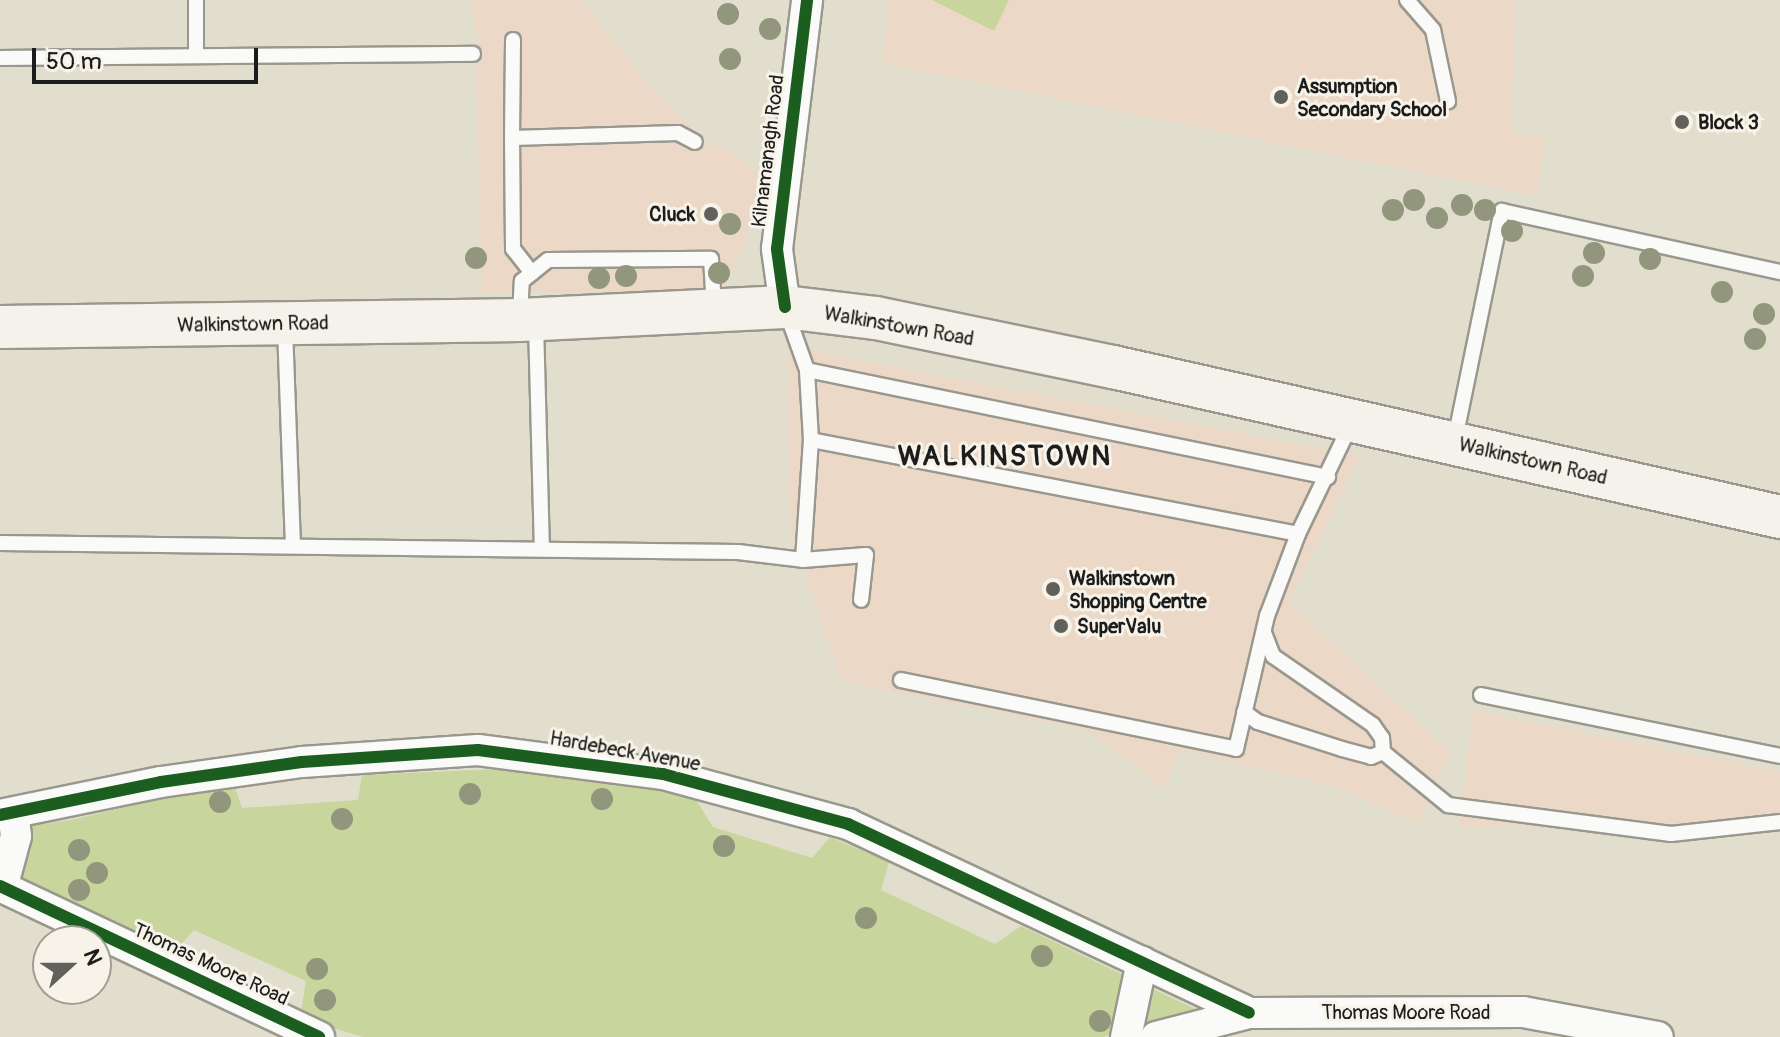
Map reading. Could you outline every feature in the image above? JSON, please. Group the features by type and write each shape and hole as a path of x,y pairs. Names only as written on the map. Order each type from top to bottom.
{"main road":[{"name":"Walkinstown Road","path":"0,327 528,319 785,307 876,318 1353,418 1780,517"}],"street":[{"name":"Kilnamanagh Road","path":"785,307 777,249 807,0"},
{"name":"Hardebeck Avenue","path":"1,887 16,836 7,814 161,782 302,762 478,750 663,774 848,824 1249,1013"},
{"name":"Thomas Moore Road","path":"1,887 319,1037"},
{"path":"1126,1037 1142,962"},
{"name":"Thomas Moore Road","path":"1156,1037 1249,1013 1523,1012 1658,1037"}],"lane":[{"path":"196,0 196,56"},
{"path":"1407,0 1433,30 1448,101"},
{"path":"513,40 513,249 532,273"},
{"path":"0,58 473,54"},
{"path":"512,138 678,133 695,142"},
{"path":"1454,443 1502,211 1780,272"},
{"path":"542,548 528,319 522,281 548,260 711,259 714,310"},
{"path":"785,307 807,370 811,440 803,560"},
{"path":"285,323 293,544"},
{"path":"807,370 1328,477"},
{"path":"901,680 1236,749 1264,632 1298,534 1328,477 1353,418"},
{"path":"811,440 1298,534"},
{"path":"0,543 293,544 738,552 803,560 866,555 861,600"},
{"path":"1264,632 1273,656 1373,725 1382,738 1383,752 1448,805 1671,834 1780,822"},
{"path":"1481,695 1780,756"},
{"path":"1244,712 1258,722 1342,749 1371,757 1383,752"}],"shaded area":[{"path":"470,0 582,0 650,86 708,146 728,147 769,185 722,293 482,292 476,67 482,63"},
{"name":"Assumption Secondary School","path":"889,0 1516,0 1511,131 1547,137 1536,196 882,63"},
{"name":"Walkinstown Shopping Centre","path":"787,346 1360,456 1289,602 1450,752 1417,824 1331,785 1180,750 1165,789 1088,731 841,681 789,524"},
{"path":"1473,711 1780,772 1780,827 1459,828"}],"green space":[{"path":"932,0 1009,0 994,31"},
{"path":"546,767 692,793 713,827 812,858 830,837 889,862 881,890 995,944 1021,926 1197,1010 1103,1037 363,1037 300,1018 306,981 194,930 173,953 0,868 0,830 71,820 233,782 242,808 358,800 362,775"}],"cycle path":[{"path":"785,307 777,249 807,0"},
{"path":"0,815 161,782 302,762 478,750 663,774 848,824 1249,1013"},
{"path":"0,886 319,1037"}],"place":[{"name":"Assumption Secondary School","path":"1281,97"},
{"name":"Block 3","path":"1682,122"},
{"name":"Cluck","path":"711,214"},
{"name":"Walkinstown Shopping Centre","path":"1053,589"},
{"name":"SuperValu","path":"1061,626"}],"district":[{"name":"WALKINSTOWN","path":"1005,457"}]}
